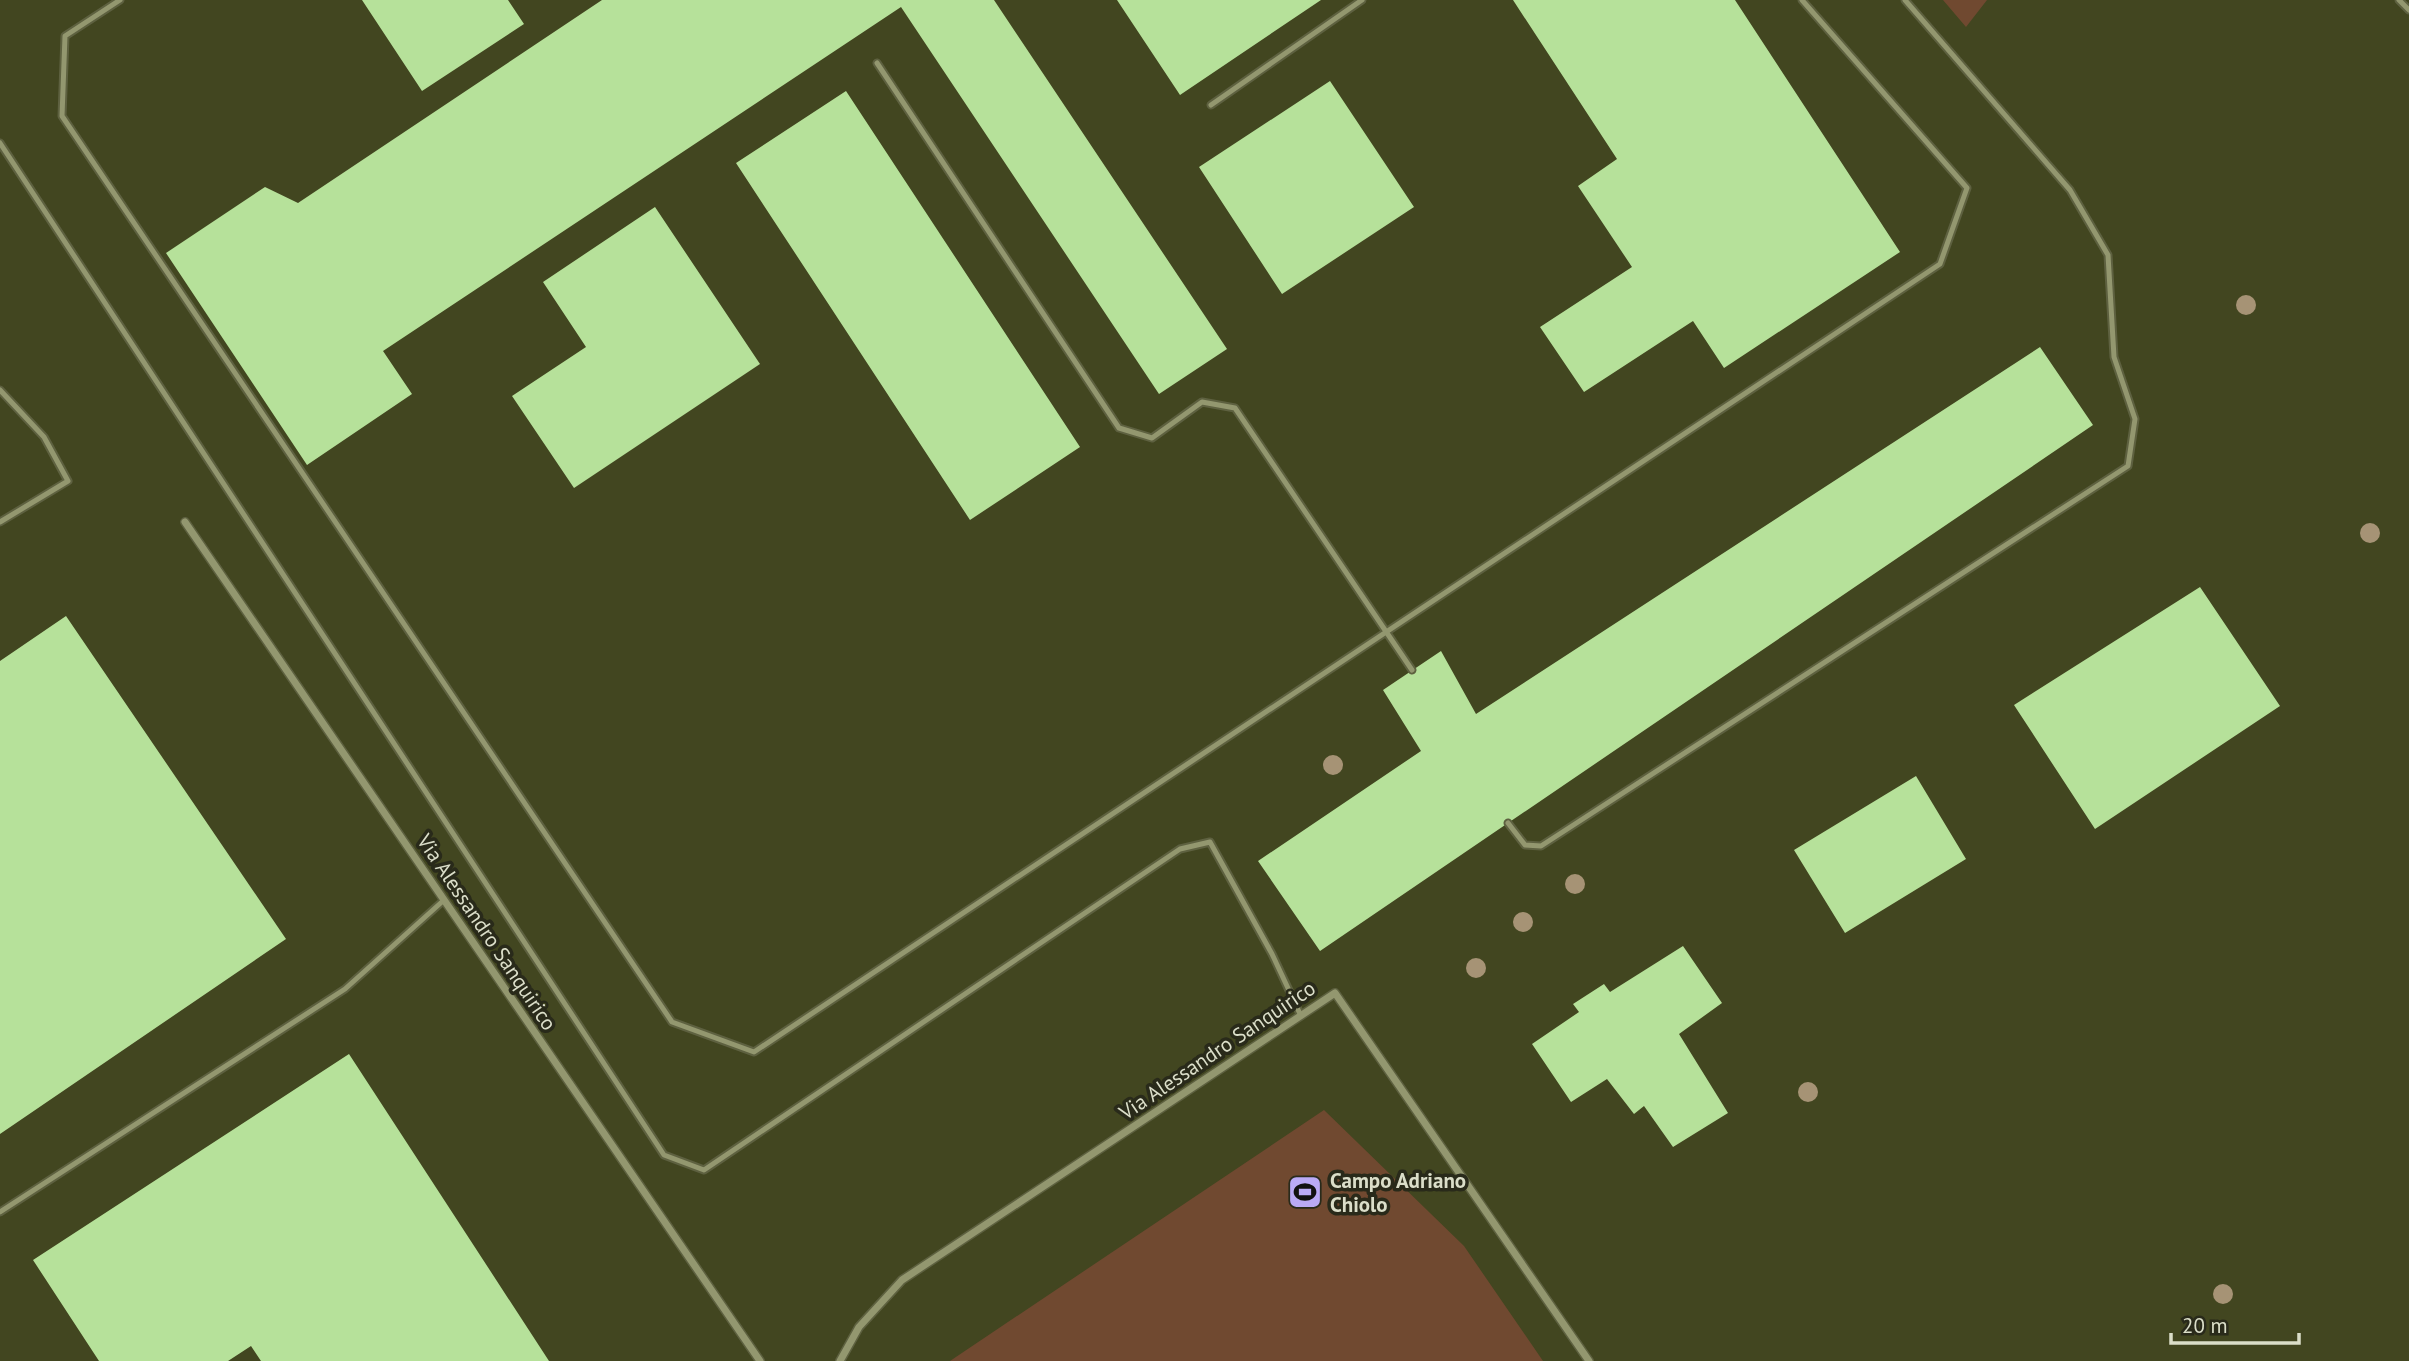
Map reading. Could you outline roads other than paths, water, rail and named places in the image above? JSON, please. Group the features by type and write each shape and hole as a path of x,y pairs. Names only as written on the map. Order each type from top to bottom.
{"street":[{"name":"Via Alessandro Sanquirico","path":"185,522 760,1361"},
{"name":"Via Alessandro Sanquirico","path":"840,1361 859,1327 902,1280 1335,993 1589,1361"}],"lane":[{"path":"120,0 65,36 62,116 672,1022 754,1052 1940,264 1967,188 1802,0"},
{"path":"1211,105 1362,0"},
{"path":"1508,823 1525,845 1541,846 2128,466 2135,419 2114,357 2108,256 2070,190 1905,0"},
{"path":"2399,0 2409,10"},
{"path":"877,63 1119,428 1152,439 1202,402 1235,408 1412,670"},
{"path":"0,143 664,1155 704,1170 1180,849 1210,842 1272,954 1301,1016"},
{"path":"0,390 44,437 68,481 0,523"},
{"path":"0,1212 345,989 444,900"}],"place":[{"name":"Campo Adriano Chiolo","path":"1305,1192"}]}
